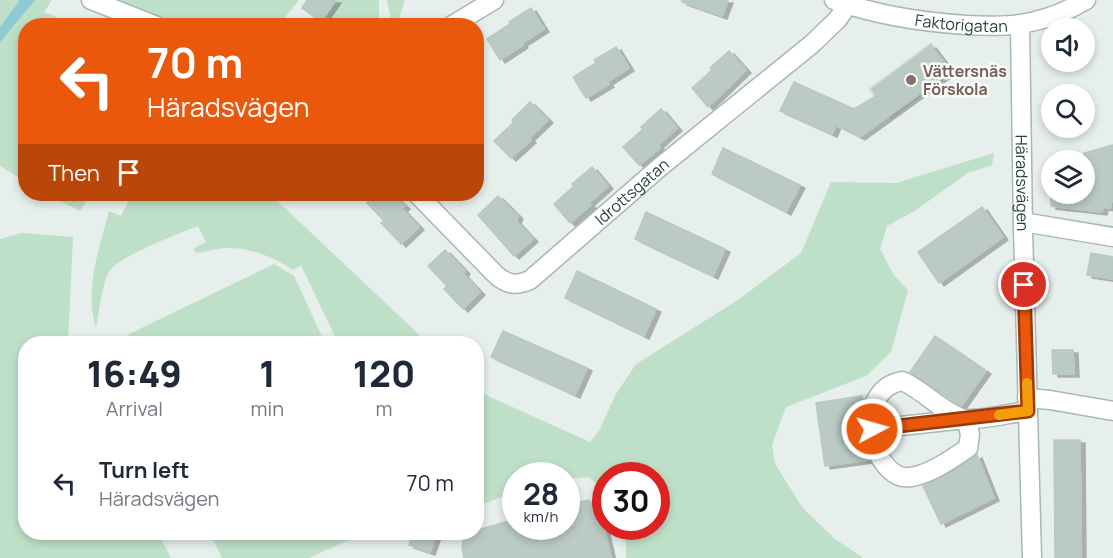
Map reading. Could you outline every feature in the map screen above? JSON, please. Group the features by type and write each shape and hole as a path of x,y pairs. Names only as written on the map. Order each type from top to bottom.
{"street":[{"path":"91,0 137,18"},
{"path":"464,18 494,0"},
{"name":"Faktorigatan","path":"841,3 910,19 994,26 1020,24 1053,16 1086,0"},
{"name":"Idrottsgatan","path":"424,201 497,276 508,284 518,285 530,280 660,167 812,44 837,21 841,3"},
{"name":"Häradsvägen","path":"1020,24 1032,558"},
{"path":"1023,222 1113,237"},
{"path":"902,381 911,384 955,416 966,419 970,434 968,448 936,468 912,477 899,477 889,469 876,451 872,429 872,410 876,396 886,387 902,381"},
{"path":"872,429 966,419 1050,400 1113,411"}],"shaded area":[{"name":"Vättersnäs Förskola","path":"931,42 954,72 891,119 868,89"}],"green space":[{"path":"0,0 52,0 44,12 59,18 18,18 18,177 0,166"},
{"path":"118,0 299,0 284,18 162,18"},
{"path":"336,0 379,0 379,18 324,18"},
{"path":"387,0 405,0 399,18 391,18"},
{"path":"994,153 992,165 968,173 916,210 887,226 880,249 893,274 908,290 891,352 866,376 786,407 772,445 775,464 802,507 835,539 863,558 626,558 626,540 670,540 670,462 592,462 592,480 588,477 580,478 580,462 502,462 502,497 484,503 484,394 590,442 599,431 616,394 636,364 738,300 801,253 831,182 896,183"},
{"path":"61,201 86,201 80,211"},
{"path":"128,201 277,201 421,336 335,336 301,265 293,270 261,254 243,249 221,248 196,253 193,249 206,242 198,226 138,252 111,269 103,289 96,328 92,298 94,269 109,211 121,216"},
{"path":"21,233 73,237 68,336 18,336 18,540 162,540 171,558 0,558 0,239"},
{"path":"274,264 294,276 322,336 128,336"},
{"path":"213,540 349,540 309,558 222,558"}],"water":[{"path":"20,0 35,0 0,42 0,27"}],"building":[{"path":"307,0 336,0 324,18 316,18 302,8"},
{"path":"682,0 728,0 722,16 682,2"},
{"path":"531,8 544,29 500,60 487,39"},
{"path":"931,45 951,71 860,137 836,125 832,134 780,111 794,82 854,109 876,96 872,89"},
{"path":"616,47 629,68 586,98 573,77 596,63 594,60"},
{"path":"729,51 746,70 708,107 692,88"},
{"path":"530,102 548,120 511,158 494,141 514,122 512,120"},
{"path":"661,109 677,128 658,145 660,148 639,165 623,147"},
{"path":"1113,145 1113,195 1110,208 1103,207 1102,212 1051,206 1051,204 1095,204 1095,150"},
{"path":"723,148 800,185 786,212 712,174"},
{"path":"592,167 608,186 570,223 554,204"},
{"path":"498,196 518,216 516,221 533,239 514,256 478,215"},
{"path":"369,201 400,201 405,206 402,209 419,227 401,244 381,223 384,221 367,203"},
{"path":"982,207 1003,237 939,283 918,252"},
{"path":"646,212 725,249 713,276 635,239"},
{"path":"445,250 465,271 463,274 480,292 463,309 444,289 447,286 428,266"},
{"path":"1091,253 1113,257 1113,279 1087,275"},
{"path":"577,271 656,309 644,336 565,298"},
{"path":"503,331 587,368 575,395 491,357"},
{"path":"935,336 986,371 961,406 910,372"},
{"path":"1052,350 1073,350 1074,374 1053,374"},
{"path":"862,396 861,436 869,460 825,466 816,403"},
{"path":"1054,440 1080,440 1081,558 1055,558"},
{"path":"977,455 994,498 941,524 923,486 946,475"},
{"path":"588,500 592,503 592,540 607,540 611,558 464,558 463,540 484,540 484,528 502,523 502,540 580,540 580,502"},
{"path":"411,540 434,540 430,552 409,545"}],"slow traffic":[{"path":"999,415 1028,411 1027,383"}],"place":[{"name":"Vättersnäs Förskola","path":"911,80"}],"route":[{"path":"872,429 1028,411 1024,285"}]}
